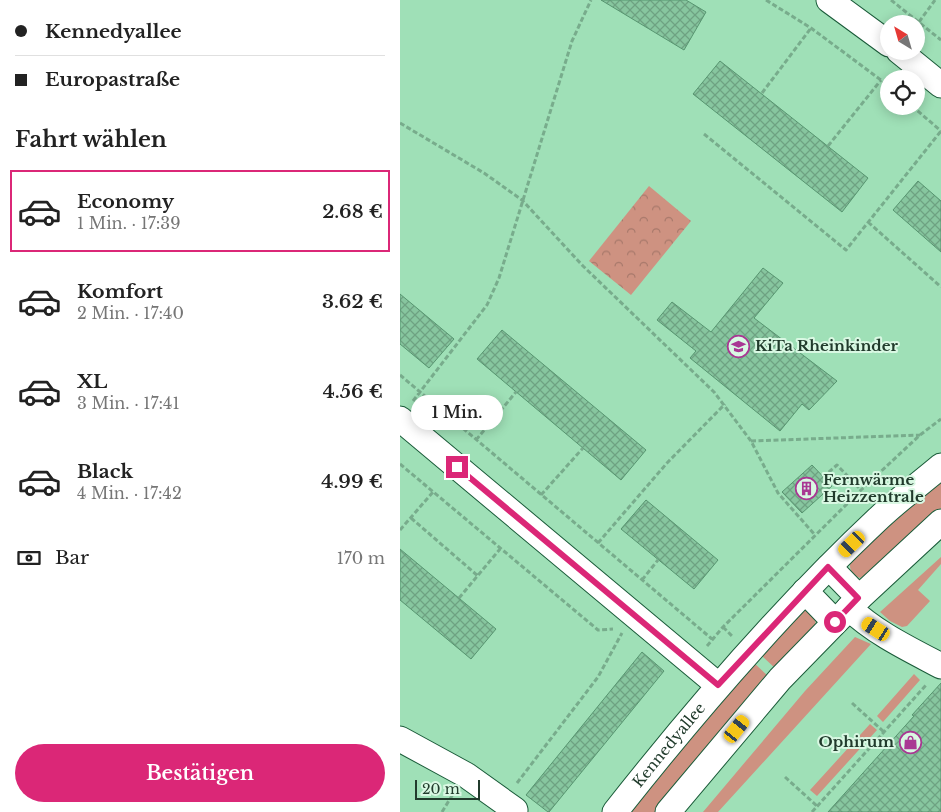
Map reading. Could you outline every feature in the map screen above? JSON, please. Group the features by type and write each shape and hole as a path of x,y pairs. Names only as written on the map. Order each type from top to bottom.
{"street":[{"path":"829,0 880,37"},
{"path":"910,60 941,86"},
{"path":"406,411 718,685"},
{"name":"Kennedyallee","path":"615,812 718,685 805,591 881,516 941,466"},
{"path":"668,812 754,708 847,609 899,558 941,522"},
{"path":"828,567 847,609"},
{"path":"805,591 847,609 862,621 904,646 934,674"},
{"path":"400,739 513,800"}],"path":[{"path":"406,411 487,305 499,278 572,41 591,0"},
{"path":"766,0 810,28 880,79"},
{"path":"891,0 910,15"},
{"path":"924,15 935,0"},
{"path":"925,27 941,40"},
{"path":"762,93 810,28"},
{"path":"828,146 880,81"},
{"path":"704,134 846,250 941,131 922,115"},
{"path":"400,123 484,173 522,200 583,266 725,404 750,441 778,493 816,535"},
{"path":"868,222 941,287"},
{"path":"400,375 712,639"},
{"path":"476,440 516,392"},
{"path":"598,543 667,463 725,404"},
{"path":"750,441 920,435"},
{"path":"541,495 583,448"},
{"path":"400,464 598,630 616,628"},
{"path":"823,477 837,465 861,490"},
{"path":"400,530 433,492"},
{"path":"411,518 478,576"},
{"path":"459,598 500,548"},
{"path":"642,580 658,560"},
{"path":"513,800 598,677 624,628"},
{"path":"812,812 934,674"},
{"path":"852,703 884,732"},
{"path":"785,777 817,806"},
{"path":"442,812 456,790"}],"green space":[{"path":"649,186 691,221 631,295 589,261"},
{"path":"941,480 941,508 866,575 860,578 855,575 850,569 851,560"},
{"path":"941,557 941,564 918,590 930,601 907,626 902,627 890,621 880,612"},
{"path":"806,609 816,618 815,626 776,669 760,654 802,610"},
{"path":"855,637 871,644 718,812 703,812 805,691"},
{"path":"753,662 768,676 655,812 627,812"},
{"path":"914,674 920,680 883,722 877,716"},
{"path":"870,724 877,730 817,796 810,790"}],"building":[{"path":"601,0 686,0 706,12 684,50"},
{"path":"720,61 868,178 842,212 693,94"},
{"path":"918,181 941,201 941,252 893,210"},
{"name":"KiTa Rheinkinder","path":"763,268 783,283 754,318 837,381 809,410 802,404 780,431 690,358 696,351 657,320 672,302 711,332"},
{"path":"400,294 454,339 429,368 400,344"},
{"path":"502,330 646,450 621,480 477,359"},
{"name":"Fernwärme Heizzentrale","path":"812,465 832,486 802,513 782,492"},
{"path":"646,500 718,560 694,589 621,529"},
{"path":"400,549 496,629 471,659 400,600"},
{"path":"642,652 664,671 548,812 526,795"},
{"path":"941,683 941,812 828,812 914,716 912,715"}],"place":[{"name":"KiTa Rheinkinder","path":"739,346"},
{"name":"Fernwärme Heizzentrale","path":"807,489"},
{"name":"Ophirum","path":"910,742"}],"route":[{"path":"457,467 718,685 828,567 858,598 835,622"}]}
